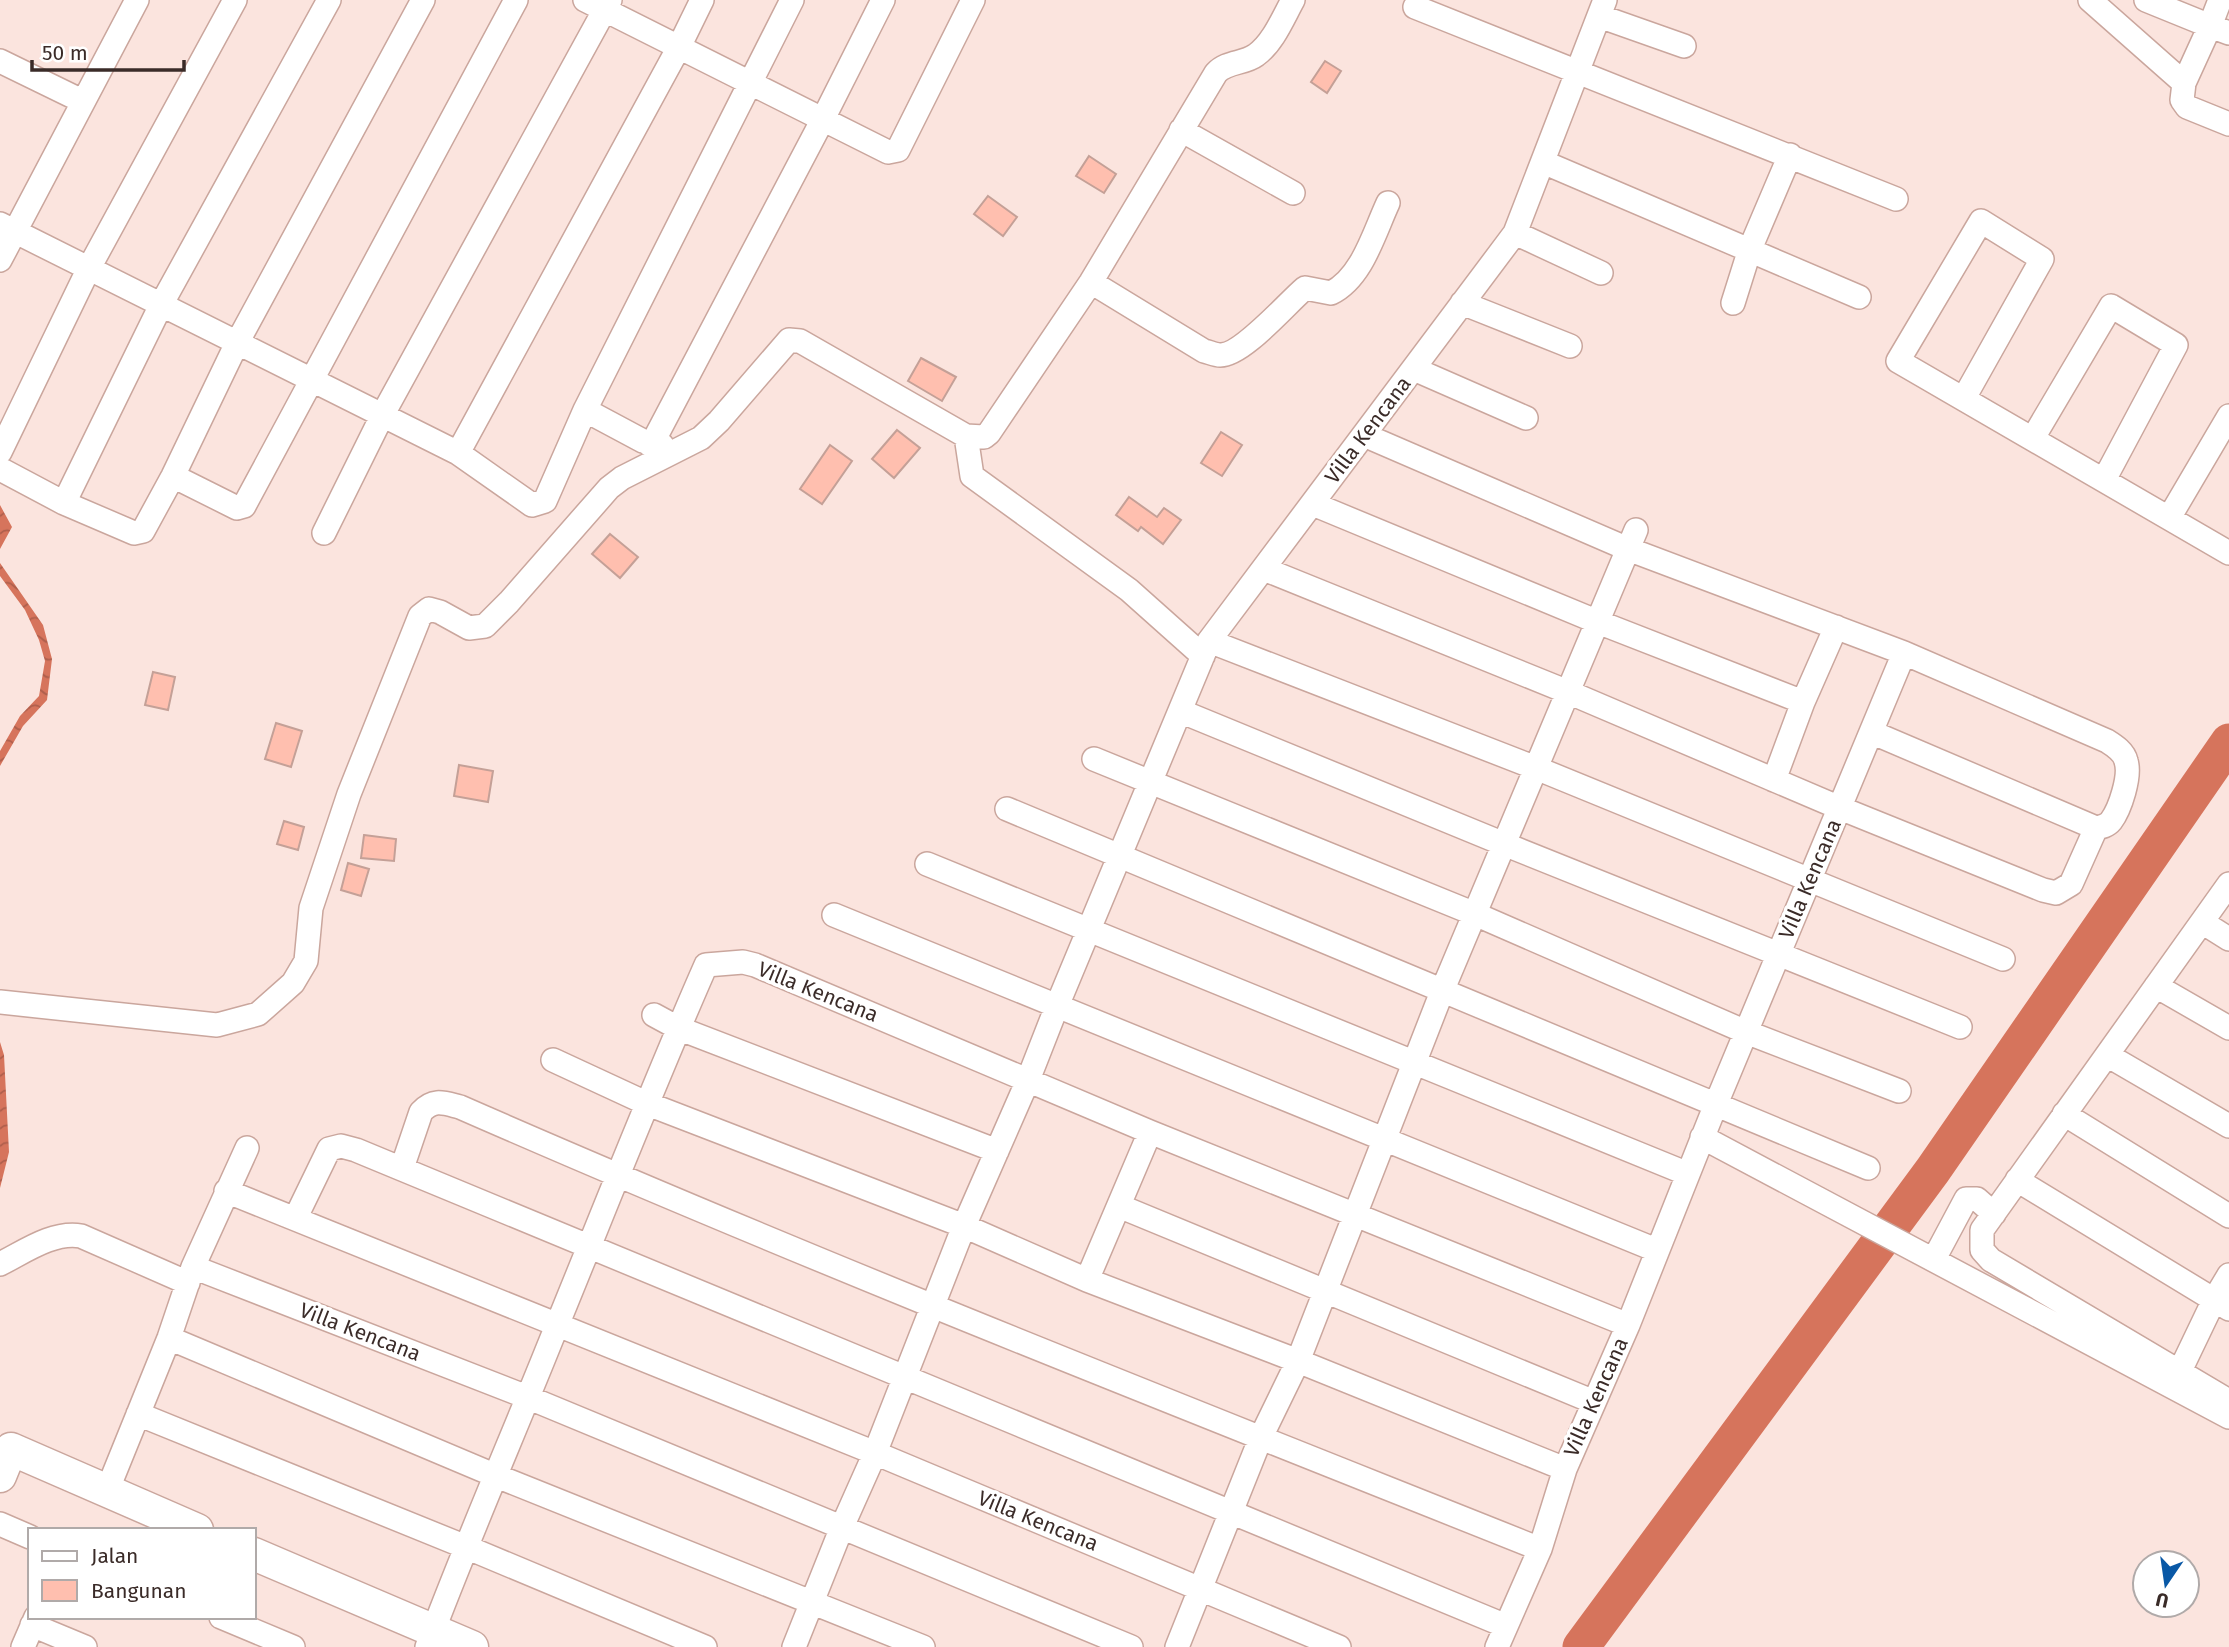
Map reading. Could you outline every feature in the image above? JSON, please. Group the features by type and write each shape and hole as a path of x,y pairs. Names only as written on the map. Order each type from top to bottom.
{"street":[{"path":"0,260 7,227 82,101 137,0"},
{"path":"0,452 89,268 235,0"},
{"path":"64,503 162,305 329,0"},
{"path":"0,469 64,503 134,533 144,528 173,476 237,343 422,0"},
{"path":"173,476 241,509 247,503 516,0"},
{"path":"458,453 702,0"},
{"path":"7,227 383,414 458,453 531,505 540,504 545,500 585,410 792,0"},
{"path":"649,444 660,428 823,119 883,0"},
{"path":"324,533 383,414 600,3 678,47 888,152 898,150 973,0"},
{"path":"0,1002 217,1025 258,1014 293,983 306,961 311,908 349,794 420,615 429,609 469,628 485,626 609,488 622,478 701,438 789,340 800,341 965,436 984,437 1091,282 1216,73 1226,66 1256,56 1276,33 1293,0"},
{"path":"2090,0 2184,83"},
{"path":"2146,0 2220,30"},
{"path":"2220,0 2220,30 2184,83 2182,97 2184,105 2229,124"},
{"path":"1415,6 1896,199"},
{"path":"1602,8 1684,46"},
{"name":"Villa Kencana","path":"794,1647 875,1453 964,1226 1028,1080 1206,648 1515,233 1602,8"},
{"path":"0,61 82,101"},
{"path":"1181,130 1293,193"},
{"path":"1733,303 1750,249 1790,155"},
{"path":"1543,162 1859,297"},
{"path":"1091,282 1204,351 1225,354 1237,349 1266,326 1305,288 1331,293 1350,279 1388,204"},
{"path":"1965,398 2042,259 1981,220 1898,361 2229,553"},
{"path":"1515,233 1601,273"},
{"path":"1462,303 1570,346"},
{"path":"2032,438 2111,306 2176,345 2104,480"},
{"path":"1415,369 1526,418"},
{"path":"585,410 649,444 683,447"},
{"path":"2169,518 2229,416"},
{"path":"1364,435 1632,540 2107,741 2126,759 2128,777 2112,820 2096,828 1871,732"},
{"path":"965,436 972,476 1206,648 1536,768 2003,959"},
{"path":"1313,504 1598,622 1803,702"},
{"path":"1178,1647 1261,1437 1298,1361 1443,989 1632,540"},
{"path":"1264,569 2043,890 2056,894 2071,884 2096,828"},
{"path":"1774,780 1803,702 1836,627"},
{"name":"Villa Kencana","path":"1501,1637 1539,1549 1565,1469 1628,1325 1702,1137 1904,653"},
{"path":"1180,711 1960,1027"},
{"path":"1094,759 1475,914 1746,1032 1899,1091"},
{"path":"1007,809 1868,1168"},
{"path":"927,864 1688,1174"},
{"path":"2229,884 1982,1230 1982,1250 1991,1260 2229,1401"},
{"path":"834,915 1656,1250"},
{"path":"2202,922 2229,939"},
{"name":"Villa Kencana","path":"430,1639 616,1175 706,965 743,962 755,964 1150,1132 1628,1325"},
{"path":"2156,986 2229,1028"},
{"path":"654,1014 678,1028 997,1151"},
{"path":"2107,1055 2229,1126"},
{"name":"Villa Kencana","path":"553,1060 648,1104 964,1226 1087,1280 1298,1361 1565,1469"},
{"path":"402,1168 421,1112 428,1105 440,1102 460,1107 616,1175 934,1306 1539,1549"},
{"path":"2064,1114 2229,1216"},
{"path":"1087,1280 1150,1132"},
{"path":"1702,1137 2229,1417"},
{"path":"296,1217 325,1156 334,1147 356,1150 1231,1512 1501,1637"},
{"path":"107,1491 169,1338 190,1275 247,1148"},
{"path":"2017,1180 2221,1304"},
{"name":"Villa Kencana","path":"226,1191 875,1453 1339,1647"},
{"path":"1932,1257 1966,1199 1977,1199 1994,1214"},
{"path":"1119,1206 1594,1402"},
{"name":"Villa Kencana","path":"0,1264 56,1237 72,1234 81,1236 527,1398 1131,1647"},
{"path":"2179,1373 2221,1304 2229,1275"},
{"path":"169,1338 494,1475 923,1647"},
{"path":"138,1414 466,1546 705,1647"},
{"path":"4,1456 107,1491 192,1528"},
{"path":"0,1524 28,1536"},
{"path":"256,1555 430,1639 472,1647"},
{"path":"226,1619 293,1647"},
{"path":"23,1647 34,1621 85,1647"}],"water":[{"path":"0,505 12,527 0,549"},
{"path":"0,563 43,625 52,659 47,700 23,726 0,766 0,751 20,716 39,696 45,661 25,610 0,576"},
{"path":"0,1042 4,1055 9,1152 0,1188"}],"building":[{"path":"1325,61 1341,71 1327,93 1311,82"},
{"path":"1089,156 1116,174 1104,193 1076,176"},
{"path":"988,196 1017,217 1003,236 974,214"},
{"path":"921,358 956,377 942,401 908,381"},
{"path":"897,430 920,448 894,478 872,459"},
{"path":"1221,432 1242,445 1222,476 1201,463"},
{"path":"830,445 852,461 822,504 800,489"},
{"path":"1129,497 1157,517 1164,508 1181,520 1163,544 1141,527 1138,531 1116,515"},
{"path":"610,534 638,557 620,578 592,554"},
{"path":"153,672 175,677 168,710 145,705"},
{"path":"276,723 302,731 291,767 265,759"},
{"path":"459,765 493,771 488,802 454,796"},
{"path":"284,821 304,827 298,850 277,844"},
{"path":"364,835 396,839 394,861 361,858"},
{"path":"348,863 369,869 361,896 341,890"}],"waterway":[{"path":"1581,1647 1933,1170 2229,742"}]}
